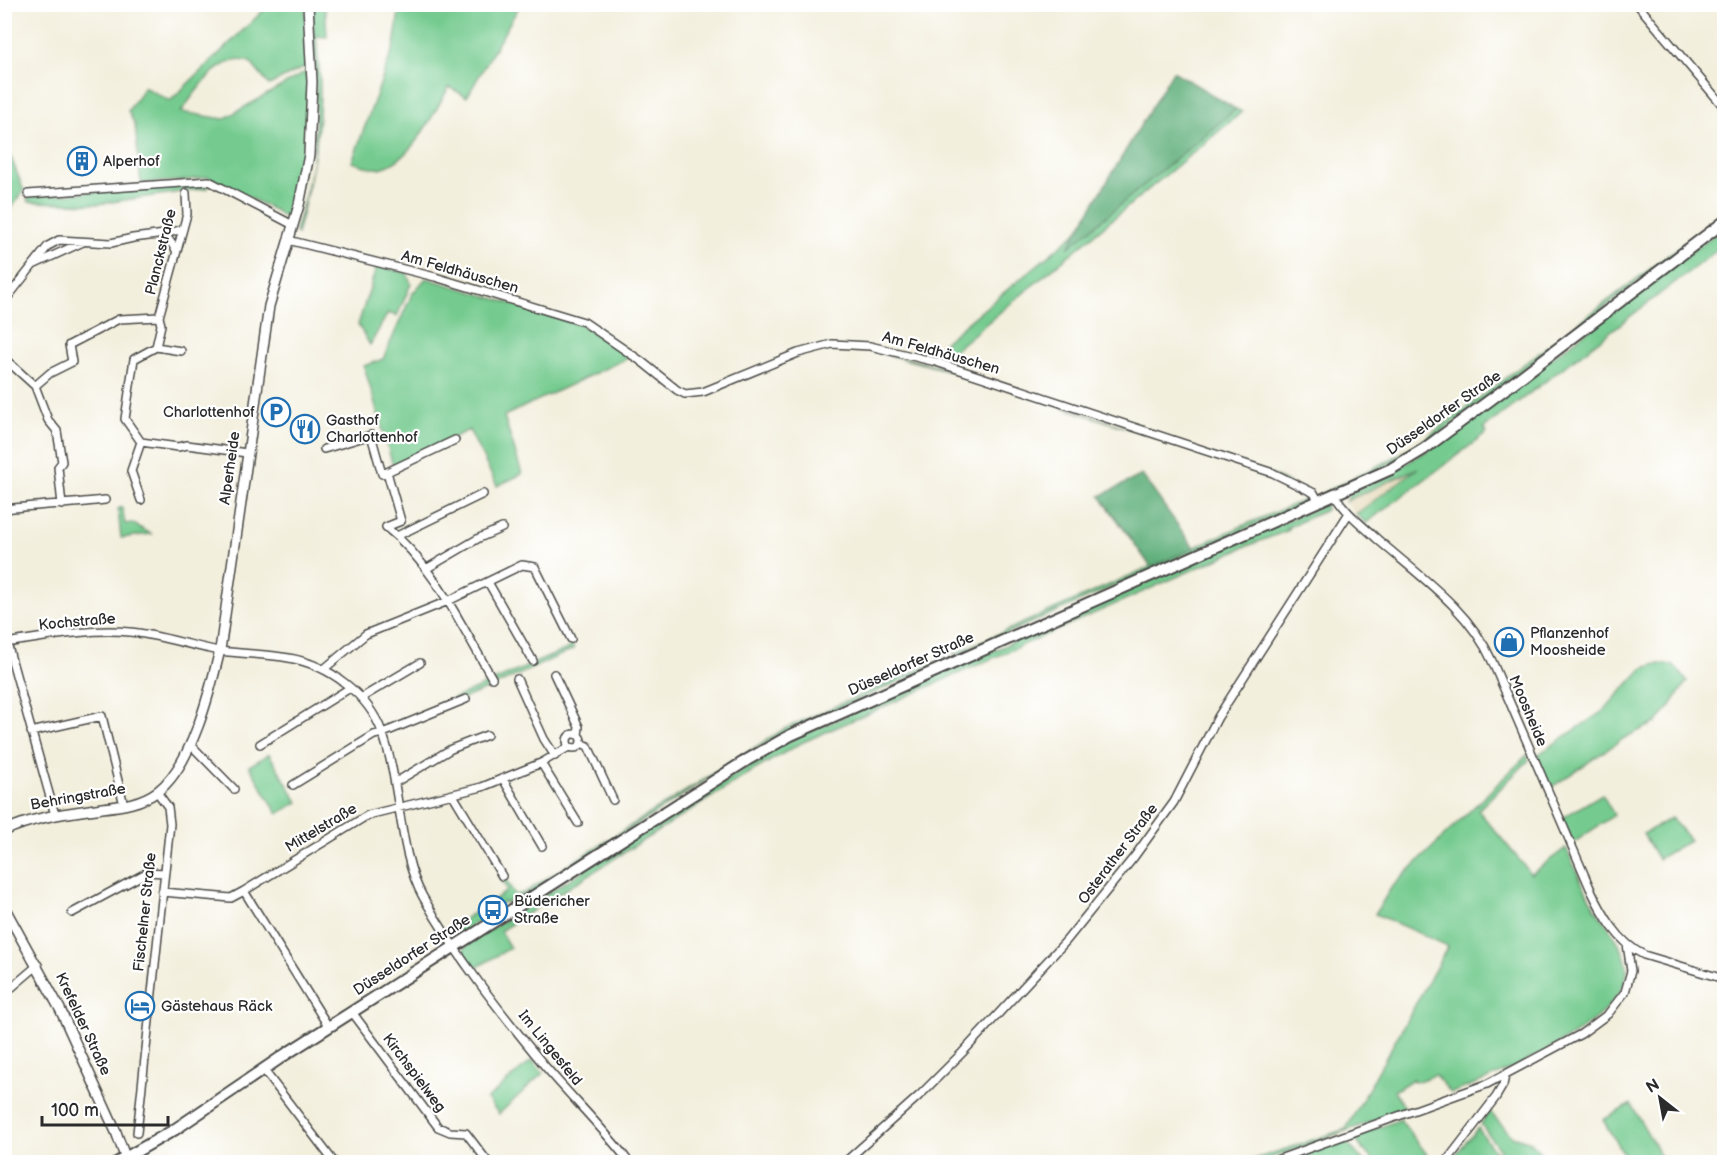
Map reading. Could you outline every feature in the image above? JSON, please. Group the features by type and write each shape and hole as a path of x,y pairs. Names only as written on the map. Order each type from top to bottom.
{"main road":[{"name":"Düsseldorfer Straße","path":"124,1161 328,1026 747,760 791,735 1391,469 1424,449 1722,224"}],"street":[{"name":"Alperheide","path":"190,744 208,696 220,650 269,306 303,189 310,144 312,82 308,4"},
{"path":"1637,4 1725,107"},
{"path":"28,194 209,181 293,225"},
{"name":"Planckstraße","path":"156,347 161,325 159,317 187,214 186,193"},
{"path":"4,302 48,246 59,240 111,243 183,230"},
{"path":"165,234 176,250"},
{"name":"Am Feldhäuschen","path":"288,240 435,277 584,322 641,361 676,390 685,394 703,392 798,353 832,344 870,346 936,362 1273,472 1314,494 1319,502"},
{"path":"31,266 84,242"},
{"name":"Planckstraße","path":"35,386 50,373 72,362 69,345 119,319 159,317"},
{"path":"181,351 156,347 134,359 125,419 141,442 247,453"},
{"path":"4,358 35,386 48,420 57,431 62,462 58,467 62,506"},
{"path":"324,448 371,435 381,474 455,440"},
{"path":"141,442 131,471 141,500"},
{"path":"387,472 401,521 386,527 426,569 448,601 492,678"},
{"path":"397,536 483,495"},
{"name":"Moosheide","path":"1335,495 1349,513 1448,601 1476,630 1492,661 1590,888 1609,921 1627,944 1644,955 1725,979"},
{"path":"4,509 51,504 62,506 105,500"},
{"name":"Osterather Straße","path":"845,1162 921,1094 968,1047 1077,928 1134,857 1170,807 1218,717 1349,513"},
{"path":"426,569 479,538 502,528"},
{"path":"324,669 366,634 448,601 522,565 535,567 571,639"},
{"path":"488,582 533,661"},
{"path":"4,632 55,815"},
{"name":"Kochstraße","path":"6,643 93,632 115,632 152,636 220,650"},
{"path":"220,650 288,658 324,669 361,698 377,721 382,733 396,782 410,862 422,894 453,947"},
{"path":"361,698 420,663"},
{"path":"554,674 579,727 578,735 581,742 588,746 613,800"},
{"path":"517,679 544,739 555,756"},
{"path":"260,744 350,688"},
{"path":"292,785 375,735 466,699"},
{"path":"31,732 102,716 124,805"},
{"name":"Mittelstraße","path":"569,747 567,738 573,734 578,735"},
{"path":"396,782 450,749 488,735"},
{"name":"Mittelstraße","path":"162,891 231,898 368,815 453,795 502,779 541,763 569,747 578,748 581,742"},
{"path":"157,792 178,769 190,744 234,789"},
{"path":"541,763 578,823"},
{"path":"502,779 542,846"},
{"name":"Behringstraße","path":"4,831 19,824 55,815 124,805 157,792"},
{"name":"Fischelner Straße","path":"136,1133 170,824 168,807 157,792"},
{"path":"453,795 502,876"},
{"path":"72,913 148,872 164,873"},
{"path":"244,891 328,1026"},
{"name":"Krefelder Straße","path":"4,907 38,965 65,1018 124,1161"},
{"path":"1271,1162 1483,1086 1581,1034 1608,1014 1622,997 1630,981 1631,966 1627,944"},
{"name":"Im Lingesfeld","path":"453,947 545,1066 629,1162"},
{"path":"4,994 38,965"},
{"name":"Kirchspielweg","path":"352,1012 438,1127 450,1132 466,1133 488,1162"},
{"path":"263,1069 334,1162"},
{"path":"1446,1162 1496,1097 1505,1076"}],"shaded area":[{"path":"1422,465 1355,515 1346,501"}],"green space":[{"path":"269,5 305,5 309,65 269,85 250,62 239,60 229,62 210,75 181,112 224,119 309,70 306,158 292,214 283,217 276,211 208,177 141,183 135,125 128,111 144,87 170,101"},
{"path":"312,5 325,5 327,37 316,36 320,101 317,139 310,177 316,82"},
{"path":"400,5 520,5 467,97 449,87 412,146 392,164 373,168 352,162 394,46"},
{"path":"1173,71 1236,109 1068,248 1077,232"},
{"path":"1236,109 1242,112 940,362 925,358 1077,232 1069,246"},
{"path":"4,140 24,191 5,217 4,217"},
{"path":"209,186 208,188 98,204 29,202 27,199 34,196"},
{"path":"306,196 297,234 295,231"},
{"path":"1724,213 1724,216 1444,430 1389,464 1324,495 1320,494 1388,461 1422,441"},
{"path":"1724,227 1724,245 1484,428 1487,433 1366,523 1356,514 1418,468 1346,501 1351,492 1386,476 1440,443"},
{"path":"377,266 407,273 411,284 397,316 388,313 370,345 358,325"},
{"path":"426,278 583,325 630,357 504,416 522,474 497,486 469,430 393,466 364,366 383,359 412,294"},
{"path":"833,348 869,349 935,365 1272,475 1305,491 1310,496 1271,477 1195,450 947,370 869,350"},
{"path":"1142,475 1194,548 1151,567 1100,496"},
{"path":"1311,497 1312,500 957,655 953,654 1249,523"},
{"path":"1325,504 1326,510 1286,528 1289,530 1242,548 801,743 751,772 500,931 510,948 476,968 464,953 464,948 469,943 785,743"},
{"path":"122,507 125,524 132,523 151,534 121,538 118,509"},
{"path":"571,643 574,649 494,686 392,728 391,726 569,648"},
{"path":"946,657 945,661 786,732 744,756 534,891 503,902 461,933 456,933 450,928 506,892 507,889 500,877 503,875 515,895 524,893 784,729"},
{"path":"1656,664 1674,665 1687,681 1670,707 1656,723 1626,737 1550,788 1537,757 1539,754 1603,711 1642,669"},
{"path":"269,754 298,802 278,814 249,766"},
{"path":"1527,755 1529,760 1478,810 1531,874 1566,848 1590,899 1615,936 1623,953 1627,970 1621,990 1605,1009 1582,1028 1555,1046 1497,1075 1451,1093 1435,1075 1415,1082 1413,1079 1394,1091 1406,1109 1260,1162 1246,1162 1346,1129 1448,946 1375,914 1391,888"},
{"path":"1602,794 1614,815 1573,843 1562,818"},
{"path":"1671,818 1690,840 1658,859 1643,834"},
{"path":"532,1060 543,1073 499,1114 487,1099"},
{"path":"1631,1104 1664,1162 1623,1162 1627,1160 1603,1120"},
{"path":"1489,1111 1512,1136 1531,1142 1548,1161 1508,1162 1481,1124"},
{"path":"1401,1119 1433,1162 1374,1162 1353,1137"},
{"path":"1478,1128 1502,1162 1449,1162"},
{"path":"1344,1140 1365,1162 1283,1162"}],"place":[{"name":"Alperhof","path":"82,161"},
{"name":"Charlottenhof","path":"276,412"},
{"name":"Gasthof Charlottenhof","path":"305,429"},
{"name":"Pflanzenhof Moosheide","path":"1509,642"},
{"name":"Büdericher Straße","path":"493,910"},
{"name":"Gästehaus Räck","path":"140,1006"}]}
